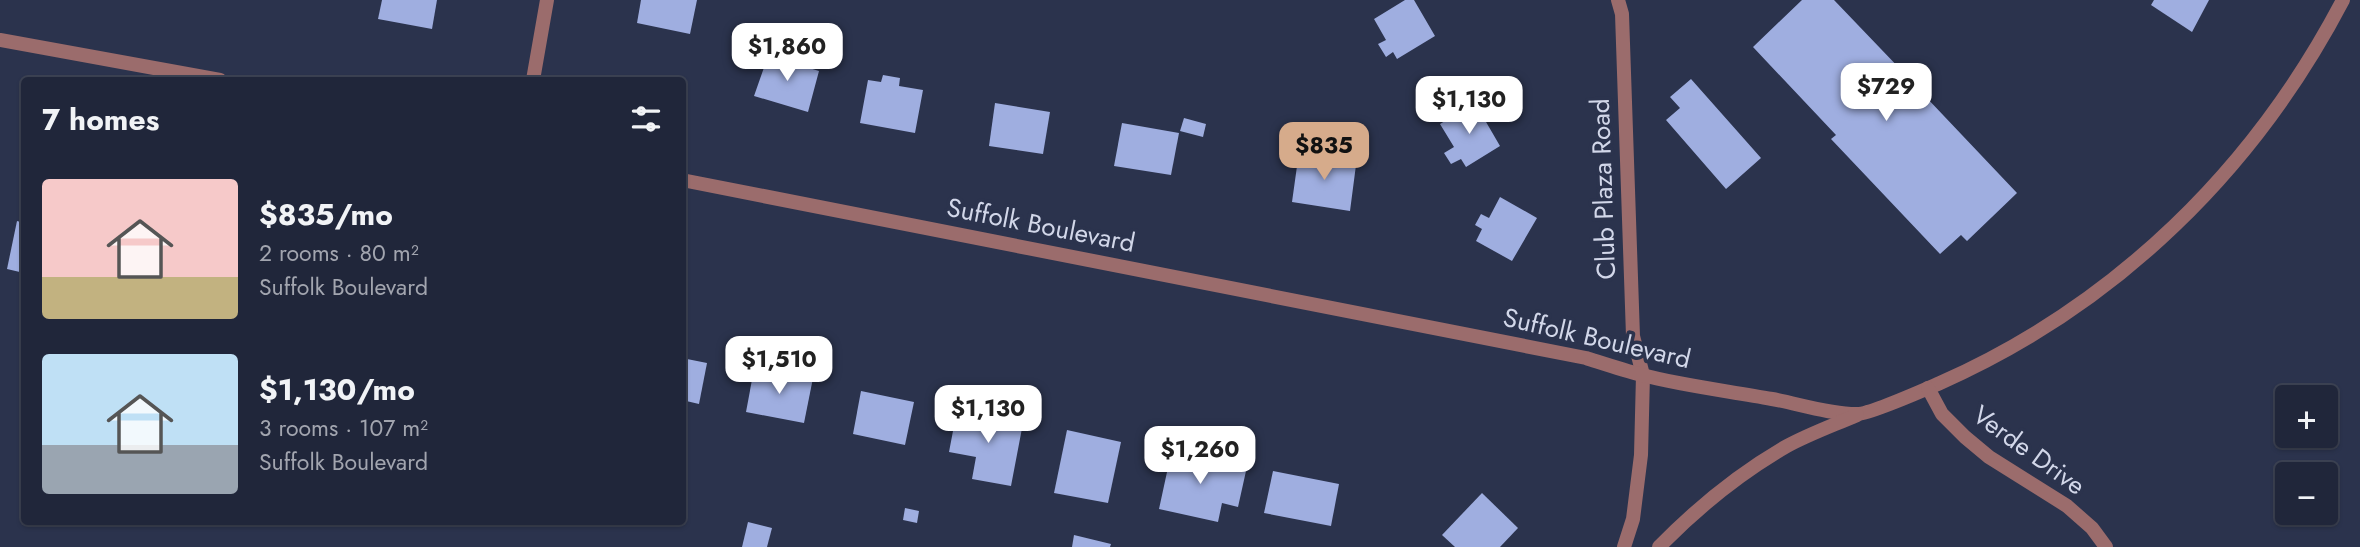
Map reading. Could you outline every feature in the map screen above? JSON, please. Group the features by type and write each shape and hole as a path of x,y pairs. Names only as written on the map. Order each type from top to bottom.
{"street":[{"path":"534,77 547,0"},
{"name":"Club Plaza Road","path":"1618,0 1622,14 1633,336 1643,375 1641,455 1633,519 1624,547"},
{"path":"1659,547 1682,523 1752,468 1790,445 1986,363 2068,313 2143,256 2212,189 2257,137 2295,84 2343,0"},
{"path":"0,40 204,77"},
{"name":"Suffolk Boulevard","path":"686,181 1586,358 1643,375 1858,415"},
{"name":"Verde Drive","path":"1928,388 1942,414 1965,437 1989,457 2067,506 2092,528 2106,547"}],"building":[{"path":"382,0 437,0 432,29 378,19"},
{"path":"641,0 697,0 690,34 637,23"},
{"path":"1405,0 1414,0 1435,36 1397,59 1393,52 1386,57 1378,44 1386,40 1374,19"},
{"path":"1802,0 1834,0 1903,72 1912,63 1926,78 1921,83 1929,92 1925,96 2017,193 1967,241 1961,235 1940,254 1831,139 1836,135 1753,47"},
{"path":"2154,0 2209,0 2192,32 2151,5"},
{"path":"781,51 796,55 793,63 819,71 808,112 754,96 768,56 779,60"},
{"path":"883,75 900,78 899,86 923,90 915,133 860,123 868,80 881,82"},
{"path":"1691,79 1761,158 1726,189 1666,120 1680,108 1670,97"},
{"path":"995,103 1050,112 1043,154 989,146"},
{"path":"1475,103 1500,146 1466,167 1461,159 1451,164 1444,153 1454,147 1440,124"},
{"path":"1184,118 1206,124 1203,137 1180,131"},
{"path":"1122,123 1179,133 1171,175 1114,166"},
{"path":"1314,151 1336,154 1335,162 1356,165 1350,211 1292,202 1298,159 1312,161"},
{"path":"1500,197 1537,218 1512,261 1476,241 1482,229 1475,225 1481,214 1489,218"},
{"path":"17,221 21,222 21,272 7,269"},
{"path":"686,359 707,363 699,404 686,401"},
{"path":"754,369 813,378 804,423 746,412"},
{"path":"861,391 914,402 905,445 853,434"},
{"path":"957,410 1023,423 1011,486 972,479 976,457 949,452"},
{"path":"1067,430 1121,442 1108,503 1054,493"},
{"path":"1172,449 1232,463 1230,467 1246,471 1238,507 1222,503 1218,522 1159,509"},
{"path":"1273,471 1339,484 1331,526 1264,513"},
{"path":"1482,493 1518,528 1500,547 1455,547 1442,535"},
{"path":"905,508 919,511 917,523 903,520"},
{"path":"748,522 772,528 767,547 742,547"},
{"path":"1074,535 1111,544 1110,547 1072,547"}]}
